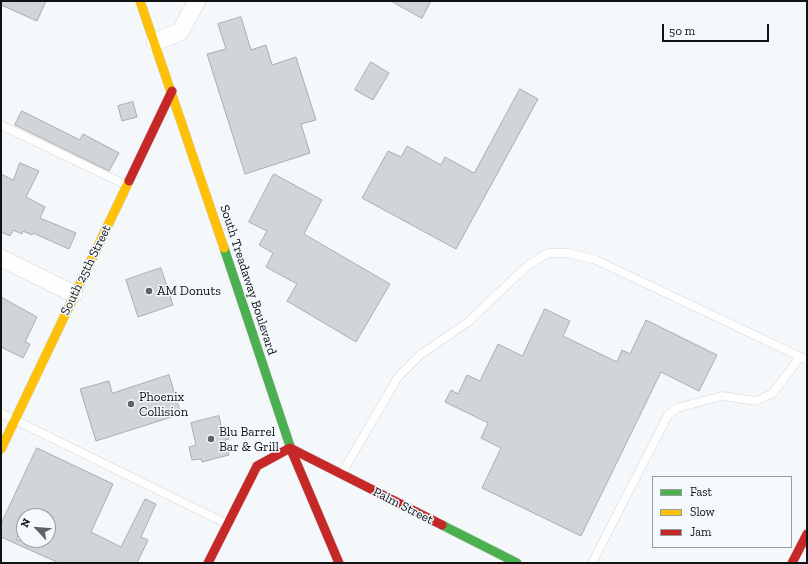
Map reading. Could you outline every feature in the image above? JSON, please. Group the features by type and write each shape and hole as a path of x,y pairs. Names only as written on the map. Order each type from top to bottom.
{"street":[{"name":"South Treadaway Boulevard","path":"140,1 172,91 290,448 339,563"},
{"path":"155,42 180,32 197,1"},
{"name":"South 25th Street","path":"1,449 172,91"},
{"path":"1,258 74,294"},
{"path":"208,563 256,466 290,448"},
{"name":"Palm Street","path":"290,448 517,563"},
{"path":"792,563 807,534"}],"lane":[{"path":"1,125 126,185"},
{"path":"341,474 398,376 420,355 468,322 527,266 548,253 568,253 596,260 804,359 773,393 756,401 722,396 677,408 668,415 592,563"},
{"path":"1,413 228,524"}],"building":[{"path":"1,1 46,1 37,21 1,5"},
{"path":"391,1 431,1 422,18"},
{"path":"241,17 251,50 266,45 272,65 296,57 316,120 301,124 310,153 245,174 207,54 226,49 218,24"},
{"path":"371,62 389,73 373,100 355,90"},
{"path":"520,89 538,99 456,249 362,198 388,151 401,157 407,146 441,165 445,157 474,173"},
{"path":"133,102 137,117 122,121 118,106"},
{"path":"22,111 80,140 83,134 119,153 109,171 15,125"},
{"path":"20,163 39,171 26,197 45,207 40,218 76,233 69,249 33,233 32,235 23,231 22,234 13,230 10,236 1,232 1,174 13,180"},
{"path":"274,174 322,200 304,234 390,284 356,342 287,301 297,284 266,267 273,253 259,245 267,231 249,222"},
{"name":"AM Donuts","path":"161,268 173,305 138,317 126,280"},
{"path":"1,297 37,317 25,342 30,344 23,358 1,347"},
{"path":"545,309 570,321 563,336 617,362 622,350 630,354 646,320 717,355 699,391 661,372 581,536 482,488 501,448 481,438 488,423 445,402 451,390 458,394 467,375 480,381 498,344 522,356"},
{"name":"Phoenix Collision","path":"169,375 181,414 96,441 80,389 109,381 112,393"},
{"name":"Blu Barrel Bar & Grill","path":"219,416 222,429 226,428 229,439 225,440 229,455 202,462 201,459 192,460 189,447 196,445 191,423"},
{"path":"37,448 113,484 91,532 121,547 145,499 156,504 141,537 148,540 137,563 59,563 26,548 56,548 56,508 16,508 16,544 1,537 1,524"}],"traffic: fast":[{"path":"224,248 292,452"},
{"path":"442,525 517,563"}],"traffic: slow":[{"path":"140,1 224,248"},
{"path":"1,449 129,181"}],"traffic: jam":[{"path":"129,181 172,91"},
{"path":"208,563 257,466 290,448 442,525"},
{"path":"292,452 339,563"},
{"path":"792,563 807,534"}],"place":[{"name":"AM Donuts","path":"149,291"},
{"name":"Phoenix Collision","path":"131,404"},
{"name":"Blu Barrel Bar & Grill","path":"211,439"}]}
